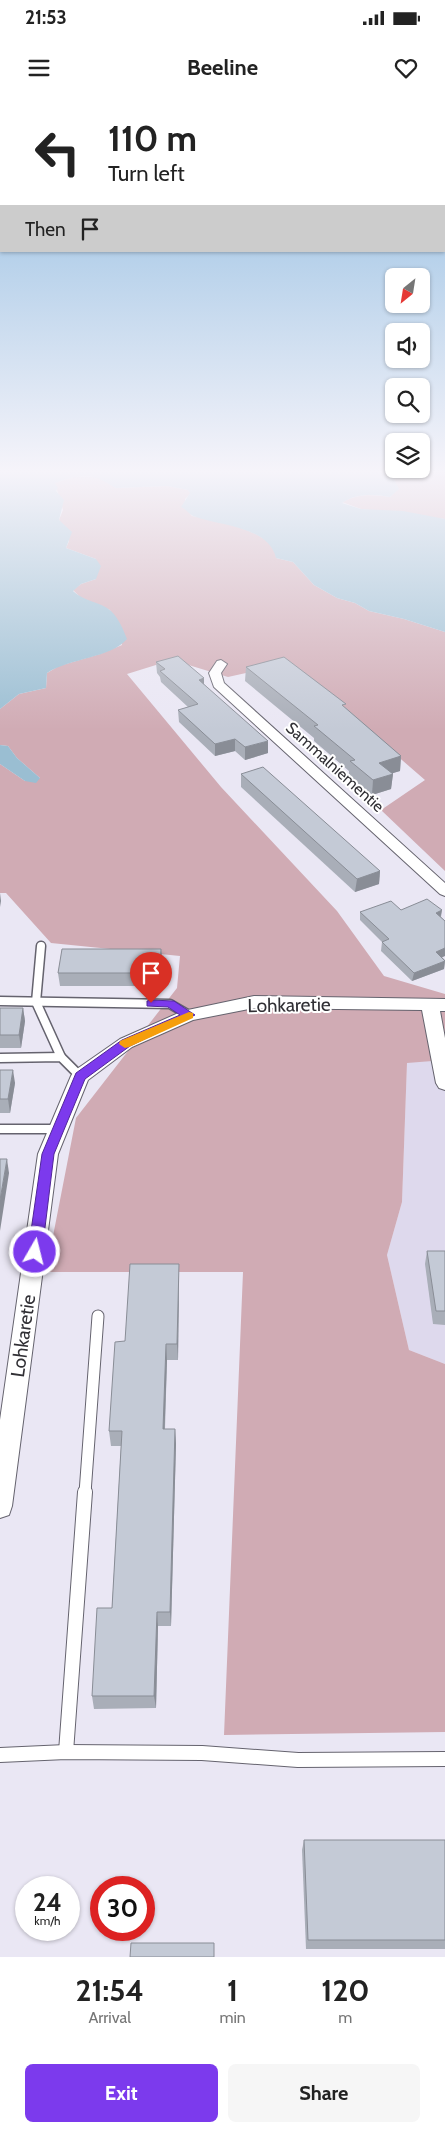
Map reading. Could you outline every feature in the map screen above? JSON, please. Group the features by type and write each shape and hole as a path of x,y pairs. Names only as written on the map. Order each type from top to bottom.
{"street":[{"name":"Sammalniementie","path":"221,664 215,673 218,684 445,891"},
{"name":"Lohkaretie","path":"0,1506 48,1154 80,1076 126,1043 190,1015 254,1002 437,1005"},
{"path":"437,1005 445,1083"}],"lane":[{"path":"41,946 36,1002 61,1057 80,1076"},
{"path":"0,1001 170,1004 190,1015"},
{"path":"0,1058 61,1057"},
{"path":"0,1129 58,1129"},
{"path":"66,1752 98,1316"},
{"path":"0,1755 66,1752 202,1753 298,1760 445,1759"}],"shaded area":[{"path":"90,557 276,557 293,562 314,585 337,598 355,603 369,611 404,619 445,632 445,871 381,810 425,780 290,663 228,677 172,660 127,674 221,787 337,911 384,976 445,994 445,1060 407,1063 402,1202 387,1255 409,1350 445,1364 445,1732 224,1735 243,1272 46,1272 76,1118 177,988 180,956 51,943 6,893 0,893 0,764 25,781 40,778 17,758 8,746 0,745 0,709 19,694 46,688 47,673 59,666 100,654 122,645 110,610 81,598 73,590 81,584 96,579 96,559"},
{"path":"445,1060 445,1364 409,1350 387,1255 402,1202 407,1062"}],"water":[{"path":"0,557 90,557 96,559 101,566 96,579 81,584 73,591 77,595 102,605 111,611 119,621 127,639 111,650 67,664 47,673 46,688 19,694 0,709"},
{"path":"275,557 445,557 445,632 404,619 369,611 355,603 337,598 314,585 293,562"},
{"path":"0,745 8,746 17,758 40,778 36,783 25,781 0,764"}],"building":[{"path":"178,656 204,678 199,680 268,741 245,747 235,739 215,744 178,710 198,704 160,671 165,669 156,662"},
{"path":"284,657 346,704 342,705 401,756 379,763 393,774 373,780 350,761 355,760 314,726 318,725 246,667"},
{"path":"263,767 380,871 357,879 241,774"},
{"path":"427,899 442,910 436,913 445,921 445,948 436,952 445,961 414,973 382,942 389,939 360,912 391,901 401,910"},
{"path":"62,949 161,949 160,973 58,973"},
{"path":"0,1008 23,1008 19,1035 0,1035"},
{"path":"0,1070 13,1070 8,1099 0,1099"},
{"path":"0,1159 7,1159 0,1200"},
{"path":"427,1251 445,1251 445,1311 436,1311"},
{"path":"130,1264 179,1264 177,1344 166,1344 163,1429 175,1429 170,1612 157,1612 154,1696 92,1696 97,1608 112,1608 122,1431 109,1431 115,1342 125,1341"},
{"path":"304,1840 445,1840 445,1940 308,1940"},
{"path":"131,1943 214,1943 214,1957 130,1957"}],"slow traffic":[{"path":"125,1044 189,1016"}],"route":[{"path":"35,1252 48,1154 80,1076 126,1043 190,1015 170,1004 151,1003"}]}
